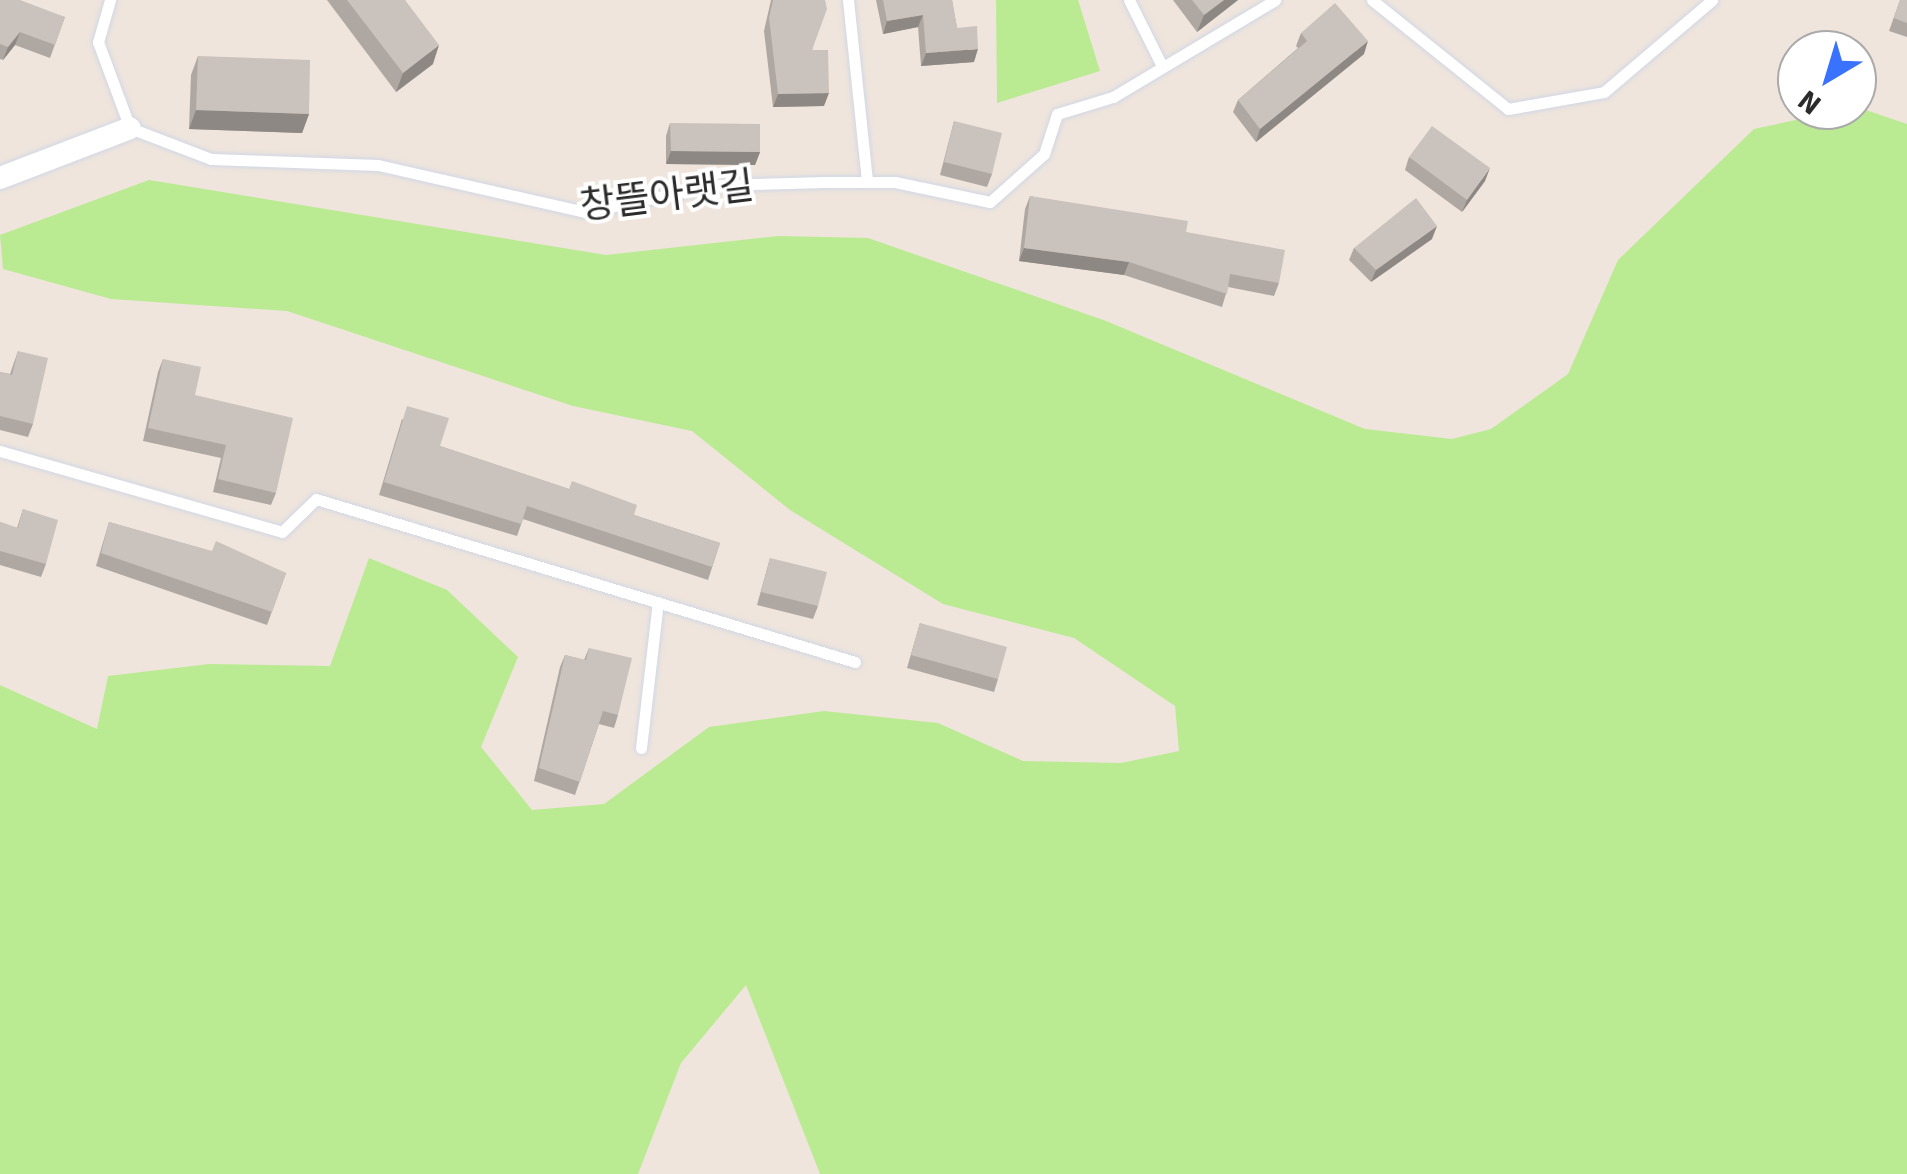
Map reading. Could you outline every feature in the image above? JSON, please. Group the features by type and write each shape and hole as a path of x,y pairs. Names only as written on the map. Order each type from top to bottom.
{"street":[{"path":"0,178 130,128"}],"lane":[{"path":"110,0 98,42 130,128"},
{"path":"848,0 866,182"},
{"path":"1130,0 1162,66"},
{"name":"창뜰아랫길","path":"130,128 211,159 378,166 585,212 716,184 866,182 990,202 1044,154 1057,114 1113,97 1275,0"},
{"path":"1372,0 1508,110 1604,92 1712,0"},
{"path":"0,451 282,532 316,499 854,662"},
{"path":"641,748 658,602"}],"green space":[{"path":"996,0 1078,0 1100,71 997,103"},
{"path":"1877,114 1907,124 1907,1174 820,1174 746,985 681,1063 638,1174 0,1174 0,685 97,729 108,676 209,664 330,666 369,558 447,590 518,657 481,747 532,810 604,804 709,727 824,711 938,723 1023,761 1121,763 1179,751 1175,706 1074,638 943,604 790,510 692,431 573,406 287,311 111,299 3,269 0,235 149,180 606,255 778,236 868,238 1106,321 1365,429 1452,439 1491,429 1568,374 1618,260 1754,129 1777,124 1777,130 1877,130"}],"building":[{"path":"0,0 20,0 65,17 55,45 20,32 8,47 0,44"},
{"path":"347,0 405,0 439,45 403,73"},
{"path":"773,0 825,0 827,9 812,50 828,50 829,93 778,94 769,18"},
{"path":"883,0 952,0 957,28 977,26 978,49 926,53 923,15 887,21"},
{"path":"1192,0 1224,0 1204,15"},
{"path":"1900,0 1907,0 1907,23 1894,18"},
{"path":"1335,3 1368,41 1260,129 1238,100 1307,41 1301,33"},
{"path":"198,56 310,60 309,114 196,110"},
{"path":"954,121 1002,133 992,174 944,162"},
{"path":"670,123 760,124 760,152 671,151"},
{"path":"1432,126 1490,168 1467,200 1409,157"},
{"path":"1030,196 1188,221 1186,232 1285,250 1279,283 1230,274 1227,294 1129,262 1024,248"},
{"path":"1416,198 1437,226 1376,270 1354,248"},
{"path":"18,351 48,358 33,424 0,416 0,372 12,375"},
{"path":"163,359 201,367 195,395 293,418 276,493 218,479 226,445 148,428"},
{"path":"407,406 449,418 440,446 569,489 572,481 637,505 634,515 720,543 712,567 527,506 521,524 384,482"},
{"path":"23,509 58,520 46,564 0,551 0,522 18,528"},
{"path":"109,522 212,551 216,541 286,573 272,612 101,553"},
{"path":"770,558 827,572 818,606 761,592"},
{"path":"920,623 1007,647 998,679 911,655"},
{"path":"589,648 632,658 618,715 603,711 580,782 539,768 565,655 586,660"}]}
